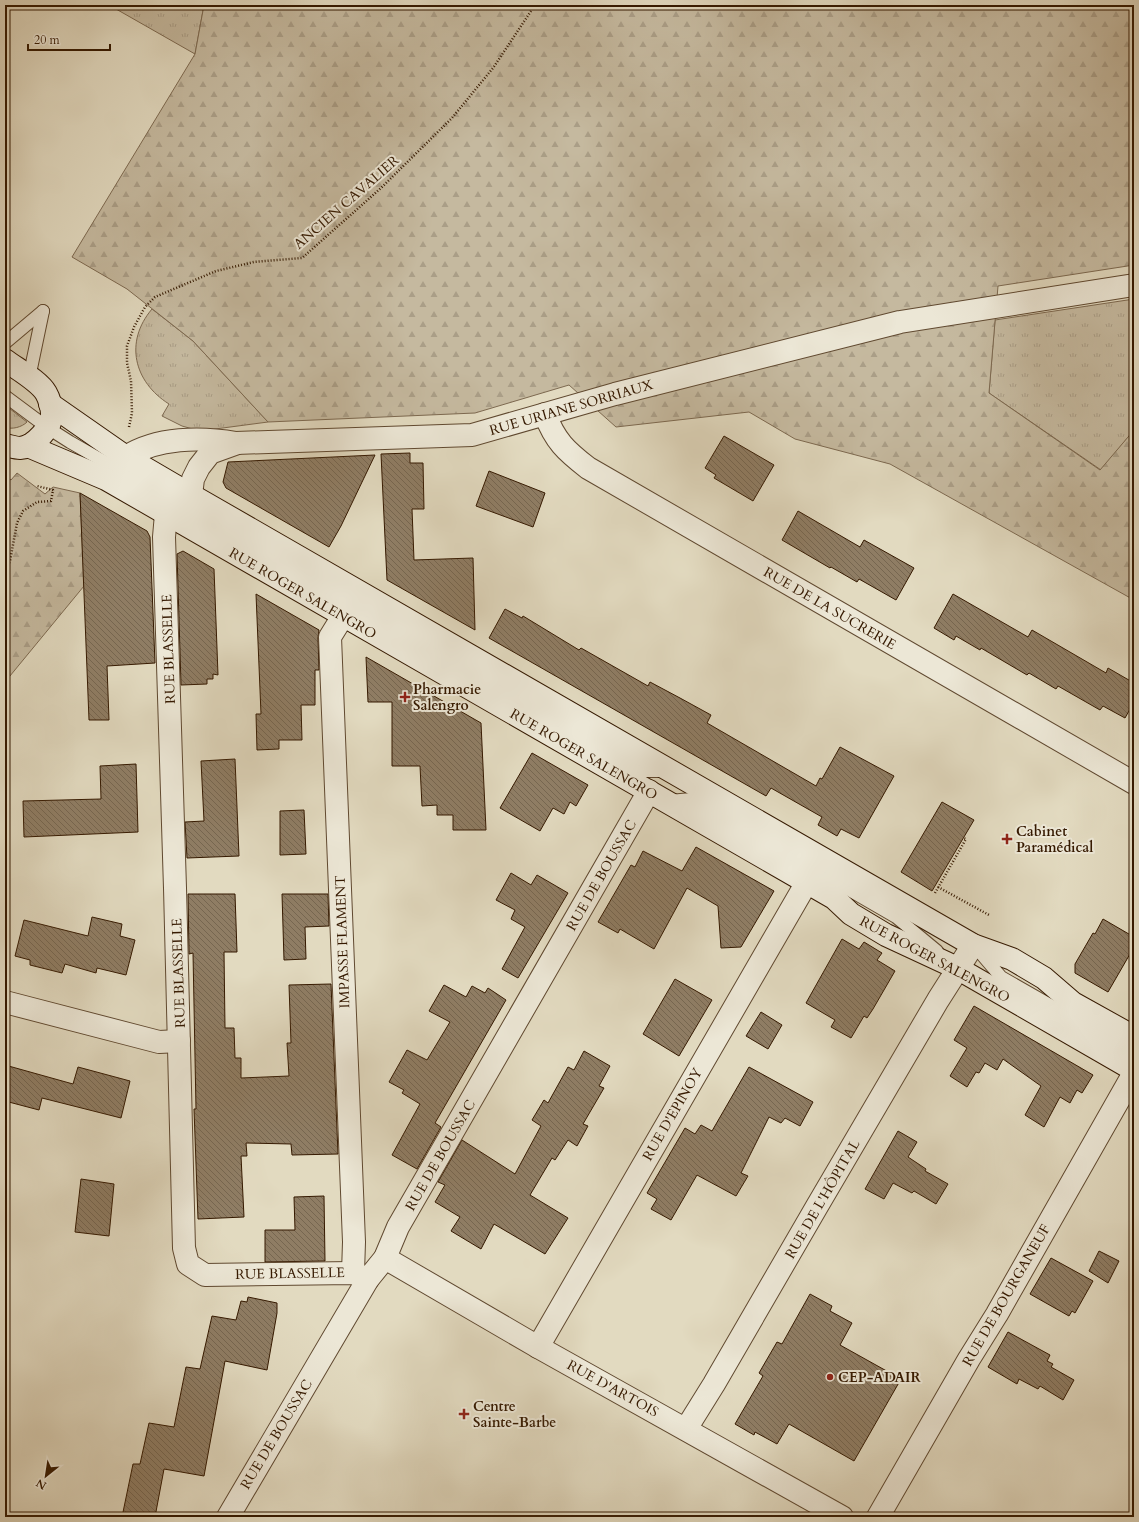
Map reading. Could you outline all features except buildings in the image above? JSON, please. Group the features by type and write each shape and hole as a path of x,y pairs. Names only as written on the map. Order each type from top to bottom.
{"street":[{"name":"RUE URIANE SORRIAUX","path":"126,457 138,449 162,442 214,439 236,443 472,435 615,394 900,322 1134,285"},
{"path":"5,360 38,384 46,393 52,414 48,428 41,436 28,446 21,448 5,445"},
{"name":"RUE ROGER SALENGRO","path":"50,404 126,457 191,495 973,945 1012,959 1044,978 1073,1002 1134,1037"},
{"name":"RUE DE LA SUCRERIE","path":"545,414 551,429 568,452 588,468 1134,784"},
{"name":"RUE URIANE SORRIAUX","path":"191,495 193,479 199,467 210,453 236,443"},
{"name":"RUE ROGER SALENGRO","path":"28,446 106,479 807,882 834,898 852,914 881,932 958,968 1134,1071"},
{"name":"RUE BLASSELLE","path":"166,514 164,537 180,1041 184,1248 188,1264 204,1274 361,1276"},
{"name":"IMPASSE FLAMENT","path":"343,616 330,637 354,1242 361,1276"},
{"name":"RUE DE BOUSSAC","path":"228,1517 361,1276 385,1258 398,1227 658,796"},
{"name":"RUE D'EPINOY","path":"538,1347 807,882"},
{"name":"RUE DE L'HÔPITAL","path":"686,1429 973,945"},
{"path":"5,1002 159,1042 180,1041"},
{"name":"RUE DE BOURGANEUF","path":"878,1517 969,1359 997,1314 1134,1071"},
{"name":"RUE D'ARTOIS","path":"385,1258 538,1347 842,1517"}],"lane":[{"path":"5,343 43,311 29,378"},
{"path":"5,396 48,428 644,771 669,770"},
{"path":"658,796 692,799 896,917 958,968"},
{"path":"973,945 1001,977 1134,1053"}],"path":[{"name":"ANCIEN CAVALIER","path":"128,432 132,413 131,381 127,363 127,346 134,327 145,307 155,297 216,271 254,262 302,258 381,188 452,118 493,68 534,5"},
{"path":"5,571 10,561 17,523 20,517 24,511 37,502 51,501 53,490 37,486"},
{"path":"935,893 966,839 963,838"},
{"path":"938,887 989,915"}],"green space":[{"path":"109,5 204,5 195,54"},
{"path":"204,5 1134,5 1134,265 998,286 989,393 1100,470 1134,430 1134,600 890,464 795,439 749,412 616,427 569,385 475,413 268,422 193,341 127,289 72,257 195,54"},
{"path":"1134,299 1134,430 1101,470 989,393 995,320"},
{"path":"152,309 193,341 268,422 200,431 182,426 162,416 169,404 157,395 148,385 141,373 137,361 136,348 138,335 143,322"},
{"path":"5,405 27,422 17,428 5,427"},
{"path":"17,473 45,494 53,487 80,493 84,586 5,682 5,476 11,480"}],"place":[{"name":"Pharmacie Salengro","path":"405,697"},
{"name":"Cabinet Paramédical","path":"1007,839"},
{"name":"CEP-ADAIR","path":"830,1377"},
{"name":"Centre Sainte-Barbe","path":"464,1414"}]}
